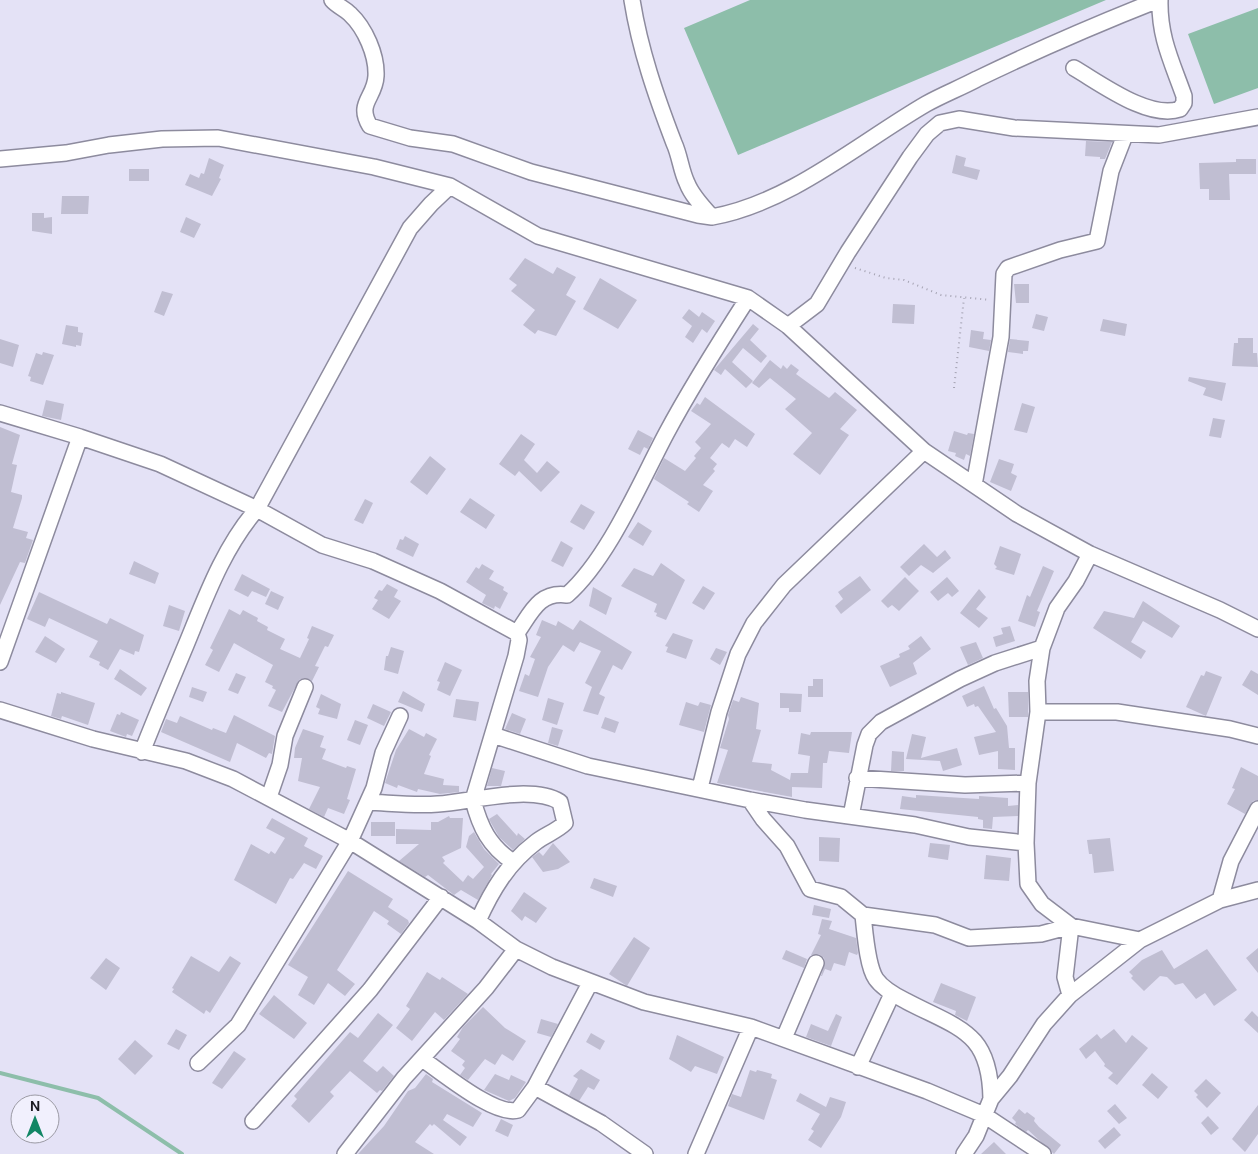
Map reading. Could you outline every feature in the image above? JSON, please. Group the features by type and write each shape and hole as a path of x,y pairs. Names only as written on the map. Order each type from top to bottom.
{"street":[{"path":"332,0 350,13 370,44 375,60 376,78 364,109 364,117 370,126 410,138 453,144 531,172 712,217 738,212 755,206 848,155 927,104 1022,57 1159,0 1163,38 1184,96 1184,103 1180,109 1162,112 1141,105 1074,68"},
{"path":"632,0 637,34 652,87 676,146 687,184 696,199 712,217"},
{"path":"788,326 817,304 910,157 927,134 940,123 958,119 1014,128 1087,130 1125,135 1159,135 1258,117"},
{"path":"974,485 1001,337 1004,274 1008,268 1060,250 1092,244 1099,238 1111,171 1125,135"},
{"path":"0,158 66,153 109,145 162,139 218,138 384,169 450,186 538,236 748,298 788,326 924,451 1017,514 1090,554 1220,610 1258,629"},
{"path":"671,208 681,198 687,184"},
{"path":"142,752 213,582 242,526 257,510 410,228 450,186"},
{"path":"516,633 541,600 554,593 567,595 583,580 639,487 698,376 748,298"},
{"path":"0,413 160,464 257,510 322,545 373,561 440,591 516,633 519,640 516,656 473,800 479,822 487,839 513,862"},
{"path":"0,662 80,437"},
{"path":"700,788 719,712 738,654 754,623 784,585 924,451"},
{"path":"1090,554 1076,581 1057,608 1042,648 1037,681 1038,712 1028,783 1026,843 1028,884 1042,904 1071,926 1140,940"},
{"path":"851,816 857,778 867,739 881,722 960,679 995,663 1042,648"},
{"path":"269,797 280,765 285,736 305,687"},
{"path":"0,710 142,752 186,761 233,779 350,841 478,921 516,949 590,983 644,1002 752,1027 927,1091 984,1115 1043,1154"},
{"path":"1038,712 1117,712 1230,729 1258,736"},
{"path":"198,1063 238,1025 350,841 374,788 383,753 400,716"},
{"path":"493,736 588,766 750,800 916,825 970,837 1026,843"},
{"path":"857,778 965,785 1028,783"},
{"path":"368,802 412,805 531,794 553,798 560,802 565,823 534,843 513,862 492,889 478,921"},
{"path":"750,800 763,819 787,846 810,889 841,896 863,915 935,925 969,938 1041,934 1071,926"},
{"path":"1220,900 1231,861 1258,809"},
{"path":"964,1154 976,1136 991,1099 1010,1076 1044,1024 1070,995 1140,940 1220,900 1258,890"},
{"path":"253,1121 370,990 441,897"},
{"path":"863,915 875,978 892,994 962,1029 977,1041 986,1057 991,1080 991,1099"},
{"path":"1070,995 1065,977 1071,926"},
{"path":"345,1154 404,1078 486,988 516,949"},
{"path":"784,1038 816,963"},
{"path":"422,1059 478,1098 504,1110 518,1110 535,1087 590,983"},
{"path":"858,1067 892,994"},
{"path":"696,1154 752,1027"},
{"path":"535,1087 600,1123 645,1154"}],"path":[{"path":"841,264 886,278 910,282 932,292 964,298 1003,300"},
{"path":"954,388 964,298"}],"shaded area":[{"path":"750,0 1106,0 738,155 684,28"},
{"path":"1258,8 1258,88 1214,104 1188,34"}],"building":[{"path":"1086,141 1112,142 1105,159 1085,156"},
{"path":"956,155 966,158 964,166 980,170 977,180 952,173"},
{"path":"209,158 224,165 219,178 221,179 212,196 185,185 190,174 199,178 201,173 204,174"},
{"path":"1236,159 1256,159 1256,174 1229,174 1230,200 1209,200 1209,189 1200,189 1199,163 1236,162"},
{"path":"129,169 149,169 149,181 129,181"},
{"path":"62,196 89,196 88,214 61,214"},
{"path":"32,213 44,213 44,218 52,217 52,234 32,231"},
{"path":"186,217 201,224 194,238 180,232"},
{"path":"525,258 553,274 557,267 576,277 566,295 576,301 556,336 538,330 535,334 523,325 535,310 511,291 517,285 509,279"},
{"path":"600,278 637,300 618,329 583,309"},
{"path":"1014,284 1029,284 1029,303 1016,303"},
{"path":"162,291 173,294 164,316 154,312"},
{"path":"893,304 915,305 914,324 892,323"},
{"path":"689,309 699,317 702,312 715,321 707,333 702,329 693,343 685,337 692,326 682,318"},
{"path":"1036,314 1048,317 1044,331 1032,328"},
{"path":"1103,319 1127,324 1125,336 1100,331"},
{"path":"753,324 759,329 750,340 767,356 761,363 743,348 732,362 753,381 746,388 725,369 721,375 714,370"},
{"path":"66,325 78,327 78,332 83,333 81,346 76,345 76,347 62,344"},
{"path":"971,330 984,332 983,339 991,340 989,351 969,347"},
{"path":"1238,338 1253,338 1253,353 1257,353 1258,367 1232,366 1234,343 1238,343"},
{"path":"0,339 19,345 13,367 0,363"},
{"path":"1010,339 1029,341 1028,351 1023,351 1023,354 1008,352"},
{"path":"43,352 54,355 43,385 30,381 31,377 28,376 36,353 42,355"},
{"path":"770,360 781,369 783,365 787,369 791,364 799,370 796,374 829,398 835,392 857,410 840,429 849,435 820,475 793,454 812,433 785,409 796,399 770,378 759,388 752,383"},
{"path":"1189,377 1226,383 1222,401 1203,395 1206,388 1188,381"},
{"path":"705,397 755,434 747,447 735,439 729,448 722,443 710,458 717,464 713,469 715,471 703,485 713,491 699,512 687,504 689,502 654,479 664,458 685,471 696,458 694,456 701,448 695,442 711,424 691,411 697,403 700,405"},
{"path":"46,400 64,404 61,420 42,416"},
{"path":"1022,403 1035,407 1027,433 1014,430"},
{"path":"1213,418 1225,420 1221,438 1209,436"},
{"path":"0,427 20,435 12,464 17,465 11,492 22,495 22,498 13,528 28,532 26,538 33,540 25,563 20,562 0,605"},
{"path":"638,430 653,438 648,449 644,447 640,455 628,449"},
{"path":"954,431 967,435 968,433 974,434 970,456 966,454 964,460 955,456 956,453 948,451"},
{"path":"521,434 535,444 524,460 537,473 547,461 560,472 541,492 519,471 515,476 499,464"},
{"path":"430,456 446,469 427,495 410,482"},
{"path":"999,459 1014,464 1011,473 1017,476 1011,491 990,482"},
{"path":"470,498 495,515 486,529 460,512"},
{"path":"365,499 373,503 363,524 354,520"},
{"path":"581,504 595,512 584,530 570,522"},
{"path":"638,522 652,531 643,546 628,537"},
{"path":"405,536 419,544 413,557 396,549 400,539 403,540"},
{"path":"561,541 573,548 563,567 551,561"},
{"path":"924,544 937,557 945,550 951,558 933,573 921,565 909,576 900,567"},
{"path":"1000,546 1021,554 1014,575 995,569 997,567 994,564"},
{"path":"134,561 159,573 155,584 129,574"},
{"path":"661,563 685,580 666,620 656,616 657,613 654,612 657,604 621,586 634,568 653,576"},
{"path":"482,564 494,571 489,579 504,587 503,590 508,593 500,609 495,606 494,609 482,603 486,595 466,582 476,567 479,569"},
{"path":"1043,566 1054,571 1037,611 1040,612 1035,627 1018,621 1027,595 1030,597"},
{"path":"242,574 270,589 266,597 252,591 248,597 234,590"},
{"path":"860,576 871,590 841,614 835,606 843,599 838,592"},
{"path":"905,577 919,591 899,611 892,605 888,608 881,601"},
{"path":"947,577 959,591 952,597 948,593 938,601 930,592"},
{"path":"387,584 398,590 394,597 401,601 389,619 372,609 378,600 374,598 379,590 382,591"},
{"path":"703,586 715,593 704,610 692,603"},
{"path":"593,587 612,598 606,615 589,606"},
{"path":"979,589 986,597 976,609 988,618 979,628 960,613"},
{"path":"271,591 284,597 278,610 265,604"},
{"path":"39,592 107,624 110,618 144,635 139,652 135,651 134,655 120,649 108,670 99,665 100,662 89,657 98,641 49,618 45,627 27,619"},
{"path":"1143,601 1180,626 1172,638 1143,621 1131,642 1146,651 1141,659 1093,628 1104,611 1134,618"},
{"path":"169,605 185,611 179,631 163,626"},
{"path":"229,609 240,615 243,610 258,618 257,621 268,627 267,630 285,639 280,649 300,658 309,639 307,638 312,626 334,635 328,647 325,646 315,666 319,667 312,681 304,678 299,680 282,712 268,706 276,690 265,682 273,665 234,643 219,672 205,665 213,650 210,648"},
{"path":"542,620 556,626 558,621 573,630 580,620 632,652 622,670 613,665 599,694 605,697 598,715 583,711 592,687 585,683 601,651 580,642 574,652 563,645 548,667 538,697 519,691 525,674 529,676 535,659 530,657 541,637 536,635"},
{"path":"1010,626 1015,641 996,647 993,637 1003,634 1001,628"},
{"path":"673,633 693,640 686,659 666,652 668,647 665,646"},
{"path":"45,636 65,649 56,663 35,652"},
{"path":"921,636 931,649 913,663 917,674 890,687 880,666 900,657 899,654 910,649 908,646"},
{"path":"976,642 983,658 968,665 960,647"},
{"path":"391,647 404,651 398,674 384,670 386,656 388,656"},
{"path":"716,648 727,652 720,665 710,659"},
{"path":"445,662 462,670 450,696 437,690 440,682 437,681"},
{"path":"120,669 147,688 141,696 114,679"},
{"path":"1251,670 1258,674 1258,695 1242,685"},
{"path":"1206,671 1222,677 1206,716 1186,707 1201,675 1204,676"},
{"path":"236,673 246,677 238,694 228,690"},
{"path":"813,679 823,679 823,697 808,697 808,686 813,686"},
{"path":"984,686 994,709 996,708 1007,726 1009,748 1015,748 1015,770 998,769 998,751 979,755 974,737 996,732 978,706 975,707 974,704 967,707 962,696"},
{"path":"192,687 207,692 203,702 189,697"},
{"path":"403,691 425,704 422,712 398,702"},
{"path":"61,692 95,703 88,725 62,716 61,719 51,716 57,693 61,694"},
{"path":"1008,692 1028,692 1028,717 1009,717"},
{"path":"780,693 802,694 801,712 789,712 789,708 780,708"},
{"path":"321,694 341,704 337,719 318,714 320,709 316,707"},
{"path":"741,697 759,703 756,729 761,730 752,762 772,764 771,770 790,780 791,773 808,773 810,756 798,754 801,733 810,735 811,732 852,732 849,753 829,751 827,763 823,763 822,788 792,787 792,797 717,783 728,750 720,748 729,719 728,715 733,700 739,702"},
{"path":"548,698 564,703 557,725 542,720"},
{"path":"456,699 479,702 476,721 453,717"},
{"path":"686,702 698,706 700,702 711,705 704,732 679,725"},
{"path":"373,704 391,712 384,726 367,718"},
{"path":"121,712 139,720 132,736 127,734 126,737 110,731 117,714 120,715"},
{"path":"512,713 526,719 520,734 505,729"},
{"path":"234,715 275,736 272,754 269,753 266,758 237,743 230,762 161,732 166,719 177,723 180,716 212,730 213,728 226,733"},
{"path":"605,717 619,722 615,733 601,728"},
{"path":"355,720 368,725 360,745 347,740"},
{"path":"552,727 563,730 558,746 548,743"},
{"path":"303,729 324,736 320,747 326,749 322,759 346,768 347,766 356,769 347,799 350,800 344,814 328,808 324,817 309,809 320,787 298,781 302,758 294,758 295,748"},
{"path":"409,729 424,737 426,733 437,739 429,755 431,756 424,774 444,779 443,785 459,786 459,792 440,794 418,789 417,792 398,785 397,788 385,783 396,750"},
{"path":"912,734 926,737 921,758 957,748 962,765 943,771 940,761 906,759"},
{"path":"892,751 904,752 904,771 891,771"},
{"path":"1241,767 1258,776 1258,800 1253,801 1245,814 1227,804 1235,789 1232,788"},
{"path":"492,768 505,771 501,786 487,786"},
{"path":"916,795 979,799 979,796 1008,798 1008,806 1018,805 1018,816 993,817 992,829 983,828 983,820 978,819 978,817 900,809 902,796 916,798"},
{"path":"497,814 517,836 518,833 525,839 513,850 499,837 489,819"},
{"path":"449,816 450,818 463,818 461,848 442,857 445,861 443,863 463,882 468,875 473,879 484,867 466,847 469,836 474,832 484,849 499,864 491,874 478,900 461,890 454,895 428,875 425,877 399,861 419,844 396,844 396,829 431,830 431,822 438,822"},
{"path":"272,818 308,838 304,846 323,856 316,869 304,863 293,879 290,878 276,904 234,880 251,844 269,854 271,851 275,854 285,838 266,828"},
{"path":"371,822 395,822 395,836 371,836"},
{"path":"819,837 840,838 839,862 819,861"},
{"path":"1110,838 1114,871 1094,873 1092,854 1089,854 1087,840"},
{"path":"553,843 570,862 558,869 543,872 532,857 539,852 543,856"},
{"path":"930,843 950,845 948,860 928,857"},
{"path":"986,855 1011,858 1009,881 984,879"},
{"path":"348,871 393,899 388,907 408,920 409,923 401,934 387,924 389,921 374,911 337,970 355,984 345,996 328,983 314,1005 298,995 308,977 288,965"},
{"path":"594,878 617,886 613,897 590,888"},
{"path":"524,892 547,908 536,923 525,916 522,921 511,911"},
{"path":"814,905 831,909 829,918 812,915"},
{"path":"822,919 832,921 829,929 856,938 858,953 857,955 849,952 845,966 834,963 831,971 825,969 821,976 825,962 824,958 819,954 811,955 821,935 818,934"},
{"path":"634,937 650,948 627,986 609,974"},
{"path":"1258,948 1258,973 1246,958"},
{"path":"1207,949 1237,990 1214,1006 1205,993 1196,999 1183,983 1175,985 1167,977 1160,976 1144,991 1131,978 1133,976 1129,972 1142,960 1162,950 1174,969"},
{"path":"786,950 807,959 804,968 782,959"},
{"path":"191,956 219,972 230,956 241,963 210,1013 206,1010 204,1014 172,992 174,989 172,988"},
{"path":"106,958 120,968 106,990 90,978"},
{"path":"427,972 440,980 442,977 468,994 444,1020 435,1012 412,1041 396,1028 410,1009 406,1006"},
{"path":"941,983 976,997 967,1021 955,1015 956,1011 933,1002"},
{"path":"274,995 307,1023 294,1039 259,1014"},
{"path":"483,1007 505,1028 526,1041 513,1061 502,1054 495,1065 485,1059 468,1080 460,1075 465,1068 462,1065 465,1061 451,1051 460,1039 457,1037 463,1027"},
{"path":"1252,1011 1258,1017 1258,1033 1244,1020"},
{"path":"378,1013 393,1025 363,1061 377,1072 383,1066 394,1076 382,1091 380,1090 377,1093 350,1071 330,1092 334,1096 309,1123 291,1106 297,1099 294,1096 350,1032 358,1038"},
{"path":"836,1014 842,1017 831,1046 806,1037 811,1024 828,1031"},
{"path":"541,1019 558,1024 551,1037 537,1033"},
{"path":"176,1029 187,1035 179,1050 167,1044"},
{"path":"1114,1029 1126,1043 1132,1035 1148,1048 1117,1085 1108,1078 1113,1073 1104,1066 1105,1064 1095,1051 1086,1059 1079,1049 1097,1034 1101,1039"},
{"path":"591,1033 605,1041 600,1050 586,1042"},
{"path":"677,1035 724,1057 717,1074 695,1066 691,1072 669,1059"},
{"path":"135,1040 153,1056 135,1075 118,1059"},
{"path":"234,1051 246,1059 222,1089 212,1083"},
{"path":"581,1069 600,1080 594,1090 588,1087 579,1101 569,1095 578,1079 573,1076"},
{"path":"750,1070 772,1074 771,1078 777,1080 764,1120 728,1106 732,1094 741,1097"},
{"path":"1152,1073 1168,1087 1158,1099 1142,1085"},
{"path":"426,1074 433,1079 432,1082 482,1113 473,1127 447,1114 443,1120 467,1137 460,1146 434,1124 432,1126 430,1124 415,1142 434,1154 358,1154 384,1126 408,1091 415,1088"},
{"path":"495,1074 509,1080 511,1075 526,1082 515,1098 509,1101 484,1090"},
{"path":"1206,1079 1221,1093 1207,1108 1196,1097 1198,1095 1194,1091"},
{"path":"800,1093 826,1107 830,1097 846,1102 841,1117 821,1148 808,1140 814,1131 811,1129 820,1114 796,1101"},
{"path":"1115,1104 1127,1118 1119,1124 1107,1111"},
{"path":"1258,1105 1258,1134 1245,1152 1232,1139"},
{"path":"1019,1109 1035,1118 1034,1121 1039,1127 1061,1145 1054,1154 1028,1130 1026,1132 1015,1124 1016,1122 1012,1118"},
{"path":"1208,1116 1219,1128 1211,1135 1201,1123"},
{"path":"501,1119 513,1125 508,1137 495,1131"},
{"path":"1114,1127 1121,1135 1105,1149 1098,1141"},
{"path":"994,1142 1006,1154 981,1154"}],"waterway":[{"path":"0,1073 98,1098 182,1154"}]}
